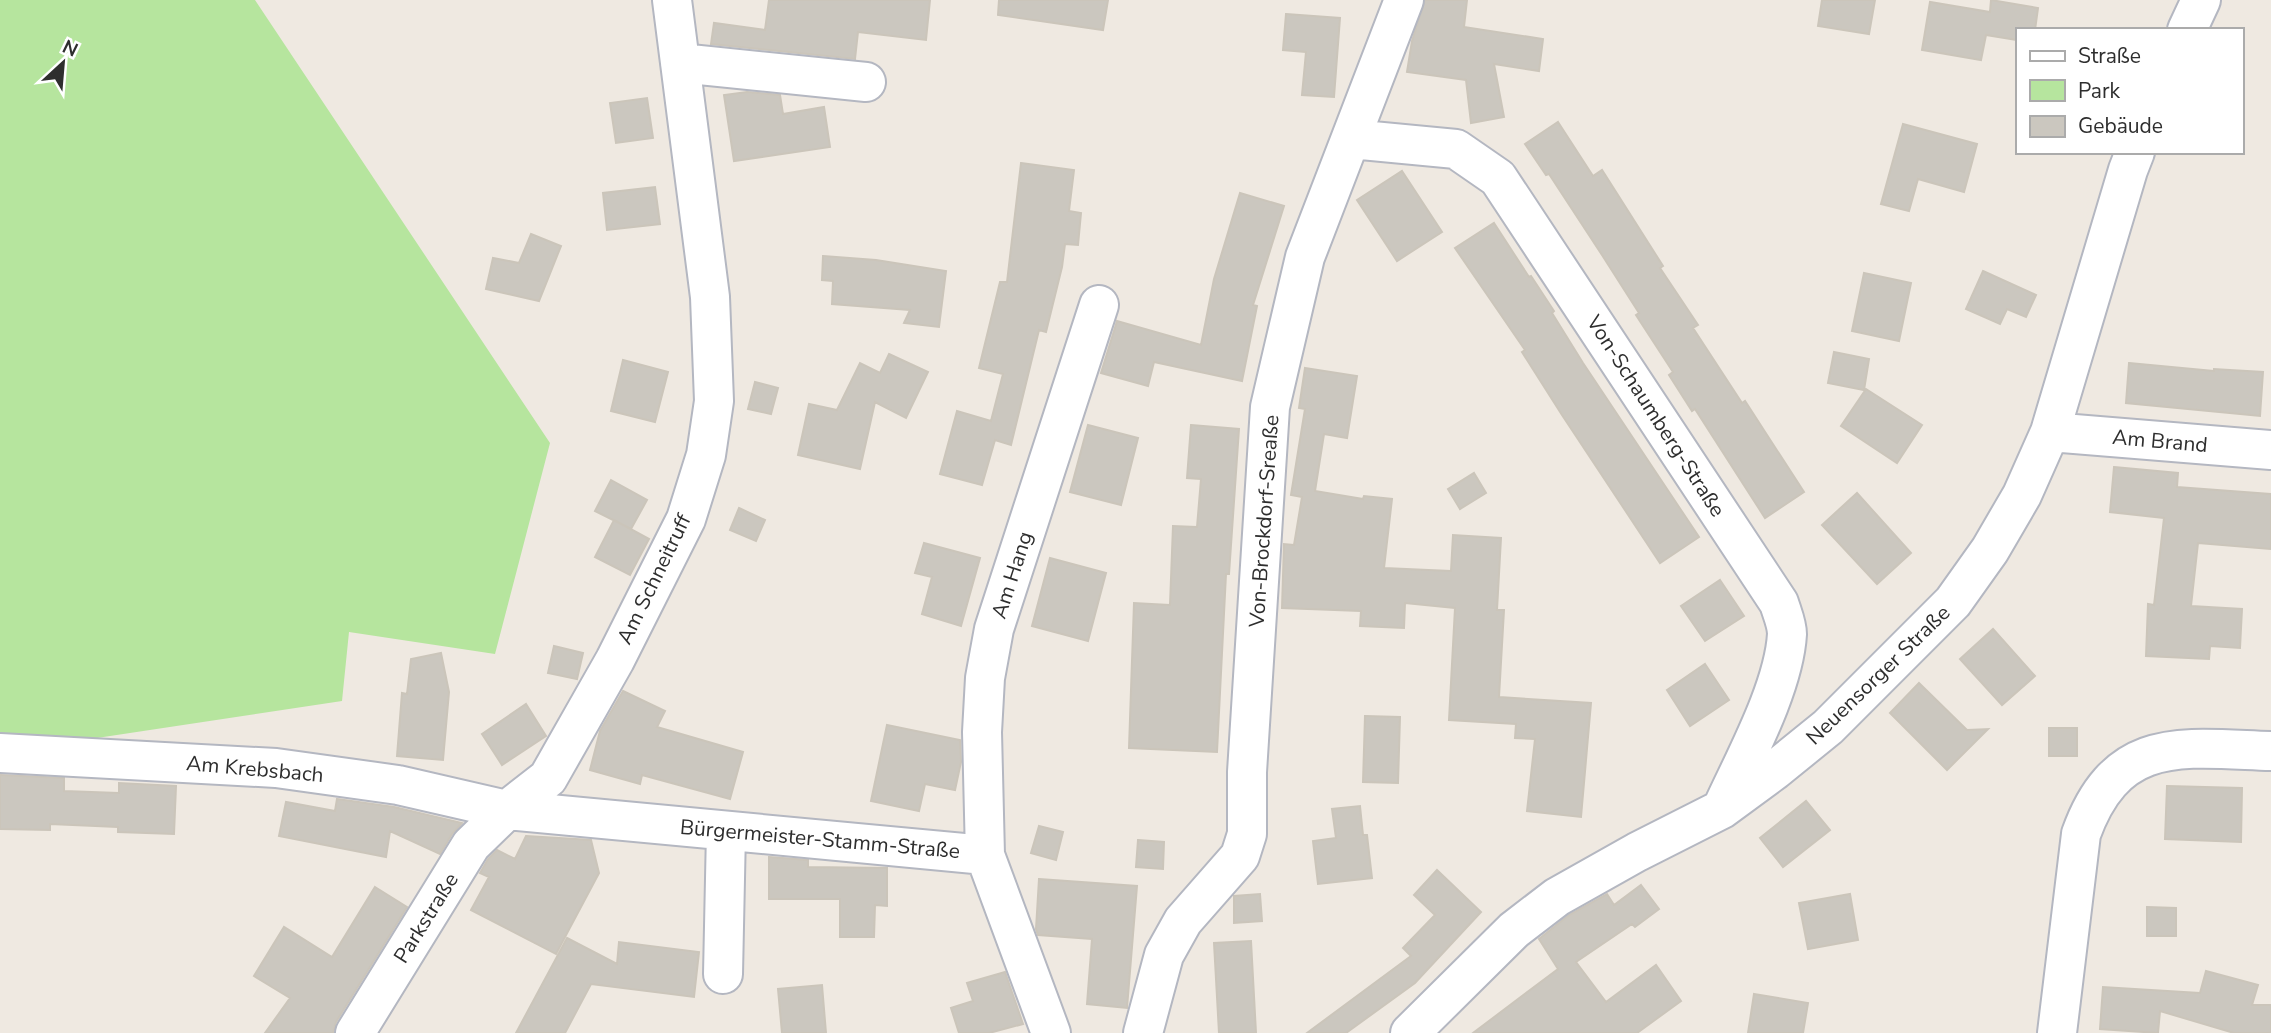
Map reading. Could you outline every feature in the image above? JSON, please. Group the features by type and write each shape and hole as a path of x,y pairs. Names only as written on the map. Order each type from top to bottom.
{"street":[{"name":"Am Schneitruff","path":"508,810 548,778 615,660 686,519 706,455 713,401 710,298 672,0"},
{"name":"Von-Brockdorf-Sreaße","path":"1143,1033 1164,956 1182,921 1240,856 1247,834 1247,772 1270,407 1305,257 1404,0"},
{"path":"680,63 866,82"},
{"name":"Von-Schaumberg-Straße","path":"1350,139 1456,149 1499,178 1779,603 1787,631 1784,657 1766,711 1722,809"},
{"name":"Neuensorger Straße","path":"1410,1033 1514,930 1557,897 1722,809 1828,727 1953,602 1990,550 2022,495 2050,432 2134,154"},
{"name":"Am Hang","path":"985,855 982,732 985,678 994,629 1099,305"},
{"name":"Am Brand","path":"2050,432 2271,450"},
{"path":"2057,1033 2081,834 2090,809 2103,787 2123,769 2152,754 2186,748 2271,751"},
{"name":"Am Krebsbach","path":"0,753 276,768 398,785 508,810"},
{"name":"Bürgermeister-Stamm-Straße","path":"508,810 985,855 1051,1033"},
{"name":"Parkstraße","path":"355,1033 471,845 508,810"},
{"path":"723,974 726,831"}],"green space":[{"path":"0,0 255,0 550,443 495,654 349,632 342,701 57,744 0,737"}],"building":[{"path":"769,0 930,0 926,40 858,32 855,59 711,44 714,23 765,30"},
{"path":"999,0 1108,0 1103,30 998,15"},
{"path":"1425,0 1467,0 1464,27 1543,39 1539,71 1494,64 1504,117 1471,123 1466,80 1407,72 1412,41"},
{"path":"1822,0 1875,0 1869,34 1818,26"},
{"path":"1991,0 2038,8 2035,28 2016,28 2016,40 1986,35 1981,60 1922,50 1930,2 1990,12"},
{"path":"1286,14 1340,18 1334,97 1302,95 1306,52 1283,50"},
{"path":"747,92 780,95 783,114 824,107 830,147 734,161 724,95"},
{"path":"647,98 653,138 616,143 610,103"},
{"path":"1558,122 1593,176 1602,170 1663,266 1660,268 1698,325 1693,328 1742,403 1745,401 1804,492 1765,518 1695,409 1692,411 1669,375 1673,372 1602,255 1549,174 1546,175 1525,144"},
{"path":"1903,124 1977,144 1964,192 1918,179 1909,211 1881,204"},
{"path":"1021,163 1074,170 1069,211 1081,213 1078,245 1065,244 1046,332 1039,330 1011,445 995,440 982,485 940,474 957,411 991,421 1003,374 979,368 1000,282 1007,282"},
{"path":"1402,171 1442,232 1397,261 1357,200"},
{"path":"655,187 660,224 607,230 603,193"},
{"path":"1240,193 1284,206 1253,305 1257,306 1242,381 1154,362 1148,386 1101,373 1117,321 1201,345 1214,279"},
{"path":"1494,223 1554,311 1552,313 1583,363 1699,537 1660,563 1522,352 1525,350 1455,248"},
{"path":"531,234 561,246 539,301 486,289 493,258 519,263"},
{"path":"823,256 876,260 946,271 939,327 904,323 910,310 832,304 833,281 822,280"},
{"path":"1983,271 2036,295 2026,317 2007,309 2000,324 1966,309"},
{"path":"1864,273 1911,283 1899,341 1852,331"},
{"path":"1834,352 1869,359 1864,390 1828,383"},
{"path":"889,354 928,372 906,418 875,402 860,469 798,455 809,404 837,410 860,363 880,373"},
{"path":"623,360 668,372 655,422 611,411"},
{"path":"2129,363 2214,371 2263,372 2260,416 2126,403"},
{"path":"1305,368 1357,376 1347,438 1324,434 1315,491 1363,499 1364,496 1392,499 1384,568 1451,571 1453,535 1501,538 1497,610 1504,610 1499,697 1591,703 1581,817 1527,811 1535,739 1515,738 1516,724 1449,720 1455,608 1405,603 1404,628 1360,626 1361,611 1282,608 1284,544 1294,545 1302,497 1291,495 1305,409 1299,408"},
{"path":"755,382 778,388 771,414 748,409"},
{"path":"1866,389 1922,425 1897,463 1841,426"},
{"path":"1088,425 1138,438 1121,505 1070,492"},
{"path":"1191,425 1239,429 1229,574 1226,574 1217,752 1129,748 1134,603 1170,605 1173,526 1197,527 1201,479 1187,478"},
{"path":"2114,467 2178,473 2177,487 2271,494 2271,549 2198,543 2191,606 2242,609 2240,648 2210,646 2209,659 2146,656 2148,604 2154,605 2164,518 2110,512"},
{"path":"1474,473 1486,493 1460,509 1448,489"},
{"path":"611,480 647,500 631,529 595,511"},
{"path":"1857,493 1911,553 1877,584 1822,525"},
{"path":"739,508 765,520 756,541 730,530"},
{"path":"614,520 649,539 630,575 595,557"},
{"path":"924,543 980,558 961,626 922,614 932,577 915,573"},
{"path":"1050,558 1106,573 1088,641 1032,626"},
{"path":"1720,580 1744,616 1705,641 1681,606"},
{"path":"1993,629 2035,676 2002,705 1960,659"},
{"path":"554,646 583,653 577,679 548,673"},
{"path":"441,653 449,692 443,760 397,756 402,693 407,694 411,659"},
{"path":"1705,664 1729,700 1690,726 1667,690"},
{"path":"1919,683 1967,730 1988,729 1947,770 1890,713"},
{"path":"623,691 665,711 657,727 743,752 730,799 642,775 640,784 590,770 600,731"},
{"path":"526,704 546,736 502,765 482,734"},
{"path":"1365,716 1400,717 1398,783 1363,782"},
{"path":"887,725 960,740 961,762 955,790 925,784 919,811 871,801"},
{"path":"2049,728 2077,728 2077,756 2049,756"},
{"path":"0,775 64,778 64,791 119,793 119,783 176,786 174,834 118,832 118,827 50,824 50,830 0,829"},
{"path":"2167,786 2242,788 2241,842 2165,839"},
{"path":"337,799 394,807 462,823 440,854 390,831 386,857 279,836 286,802 335,811"},
{"path":"1806,801 1830,830 1783,867 1760,838"},
{"path":"1360,806 1363,835 1367,835 1372,878 1318,884 1313,841 1336,838 1332,809"},
{"path":"1039,826 1063,832 1056,860 1031,853"},
{"path":"526,836 591,840 599,873 556,954 471,910 489,877 480,873 488,859 497,850 515,859"},
{"path":"1138,840 1164,842 1163,869 1136,867"},
{"path":"769,857 808,860 808,867 887,868 887,906 875,905 874,937 840,937 840,899 769,899"},
{"path":"1437,870 1481,912 1415,983 1346,1033 1307,1033 1411,956 1403,948 1435,915 1414,895"},
{"path":"1039,879 1137,886 1127,1008 1087,1004 1092,939 1038,935 1036,929"},
{"path":"1641,885 1659,909 1635,927 1632,924 1576,962 1606,1002 1656,965 1681,1001 1637,1033 1473,1033 1558,969 1539,939 1569,915 1607,894 1614,905"},
{"path":"375,887 407,907 336,1022 333,1033 265,1033 290,998 254,976 284,927 332,957"},
{"path":"1260,894 1262,921 1234,923 1234,896"},
{"path":"1850,894 1858,940 1808,949 1799,903"},
{"path":"2147,907 2176,908 2176,936 2147,936"},
{"path":"567,938 617,964 619,942 699,952 694,997 591,984 565,1033 516,1033"},
{"path":"1251,941 1256,1033 1219,1033 1214,943"},
{"path":"2206,971 2258,985 2252,1005 2271,1005 2271,1033 2234,1033 2160,1011 2158,1033 2100,1029 2103,987 2200,993"},
{"path":"1005,972 1023,1024 989,1033 959,1033 951,1008 973,1001 967,983"},
{"path":"822,985 826,1033 782,1033 778,989"},
{"path":"1754,994 1808,1003 1803,1033 1748,1033"}]}
